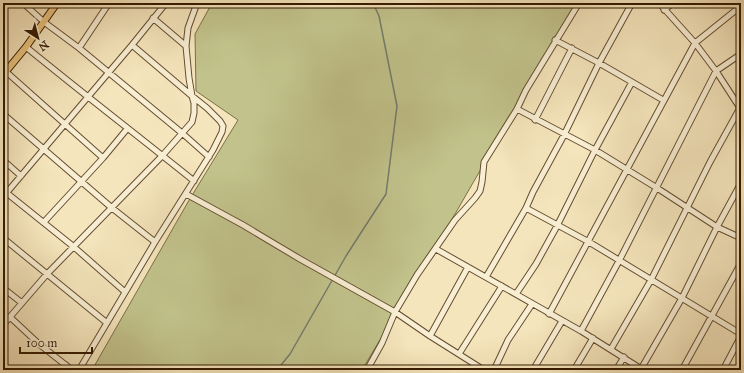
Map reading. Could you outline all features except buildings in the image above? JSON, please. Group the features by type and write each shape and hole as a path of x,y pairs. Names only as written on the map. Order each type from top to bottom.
{"main road":[{"path":"4,72 26,47 57,3"}],"street":[{"path":"23,3 44,22 79,48 182,133 209,157"},
{"path":"79,48 109,3"},
{"path":"125,292 44,222 4,193 21,176 166,3"},
{"path":"3,325 47,274 162,156 192,122 194,103 189,78 186,46 188,28 197,3"},
{"path":"366,370 382,343 395,312 455,220 475,198 480,190 484,162 517,109 526,90 555,40 579,3"},
{"path":"486,277 526,208 599,63 632,3"},
{"path":"611,349 651,280 710,162 740,107 694,43 659,3"},
{"path":"664,10 673,3"},
{"path":"549,314 589,242 626,169 694,43 741,6"},
{"path":"154,18 186,46"},
{"path":"555,40 572,48 663,100"},
{"path":"79,370 155,242 220,139 223,126 207,108 132,45"},
{"path":"26,47 194,181"},
{"path":"535,120 572,48"},
{"path":"581,331 619,261 716,72 741,54"},
{"path":"4,72 103,158"},
{"path":"516,294 536,264 557,226 594,150 632,82"},
{"path":"517,109 535,120 594,150 657,188 717,227 741,238"},
{"path":"3,114 112,208 155,242"},
{"path":"44,222 103,158 127,129"},
{"path":"3,160 21,176"},
{"path":"436,249 581,331 642,369 682,298 717,227 741,183"},
{"path":"186,194 395,312 484,370"},
{"path":"526,208 589,242 713,316 741,335 723,370"},
{"path":"3,238 108,323"},
{"path":"682,370 741,263"},
{"path":"430,336 468,268"},
{"path":"459,354 502,286"},
{"path":"3,288 22,303"},
{"path":"494,370 508,340 532,304"},
{"path":"10,317 39,344 72,370"},
{"path":"533,370 562,321"},
{"path":"574,370 593,338"},
{"path":"616,370 624,357"},
{"path":"61,370 66,365"}],"green space":[{"path":"212,3 577,3 455,214 362,370 92,370 188,202 238,120 196,91 195,34"}],"waterway":[{"path":"277,370 290,354 346,256 386,194 397,106 379,16 373,3"}]}
